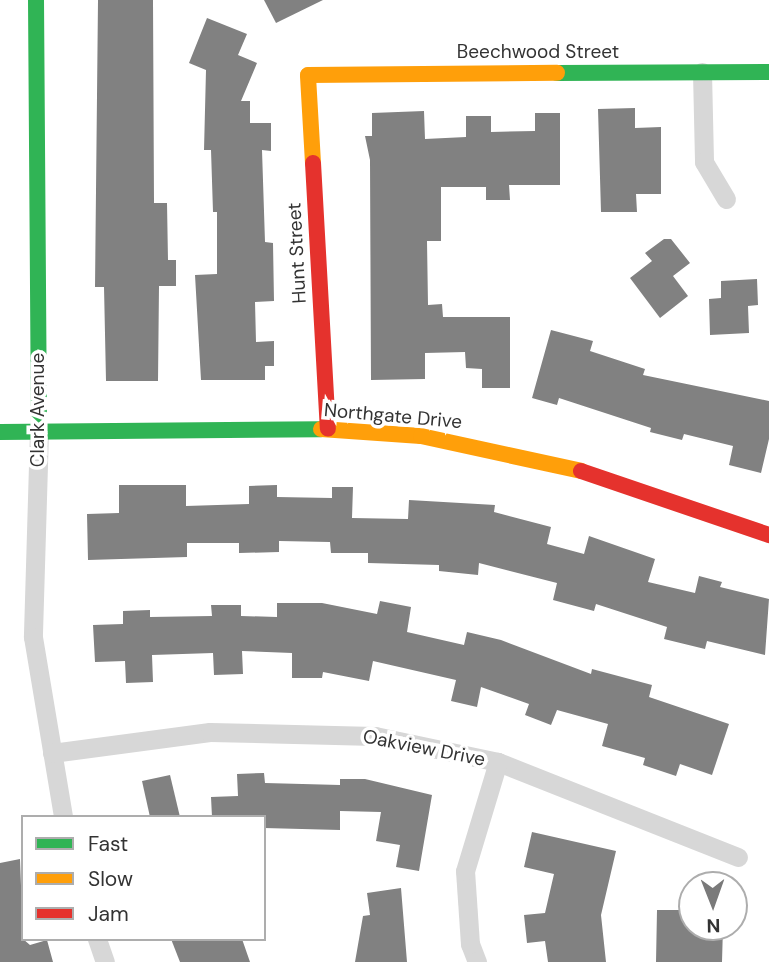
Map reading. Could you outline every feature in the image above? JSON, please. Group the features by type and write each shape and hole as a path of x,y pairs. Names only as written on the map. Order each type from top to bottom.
{"street":[{"name":"Clark Avenue","path":"36,0 39,431 33,637 63,815"},
{"path":"702,72 704,162 726,199"},
{"name":"Beechwood Street","path":"308,75 769,72"},
{"name":"Hunt Street","path":"308,75 328,429"},
{"name":"Northgate Drive","path":"0,432 328,429 421,436 504,451 585,472 769,535"},
{"name":"Oakview Drive","path":"52,753 210,732 374,736 498,762 738,857"},
{"path":"477,962 470,944 465,871 498,762"},
{"path":"97,941 104,962"}],"building":[{"path":"98,0 153,0 154,203 167,203 168,260 176,260 176,286 159,286 158,381 106,381 104,287 95,287"},
{"path":"264,0 323,0 276,23"},
{"path":"207,18 247,34 238,55 257,63 241,101 250,101 250,123 271,123 271,151 262,150 265,242 273,243 274,301 255,302 256,342 274,341 274,366 265,366 265,380 201,380 195,275 217,274 217,212 213,212 211,150 204,150 206,70 189,63"},
{"path":"635,108 635,128 661,127 661,194 636,194 637,212 601,212 598,109"},
{"path":"424,111 425,139 466,137 466,116 491,116 491,132 535,131 535,113 560,113 560,185 509,185 510,200 486,200 486,187 441,187 441,241 427,241 428,305 442,304 443,317 510,317 510,388 482,388 482,369 466,368 465,352 425,353 425,379 371,380 370,160 365,136 372,136 372,113"},
{"path":"664,239 671,239 690,263 673,276 688,296 660,318 630,278 652,261 645,253"},
{"path":"757,279 758,305 748,306 749,333 710,335 709,299 721,298 721,281"},
{"path":"551,330 593,341 590,351 645,369 643,375 769,401 769,439 761,473 729,465 733,446 684,434 682,440 650,432 651,428 559,398 557,405 532,398"},
{"path":"119,485 186,485 186,506 249,504 249,486 277,485 277,497 332,498 332,487 353,487 352,518 408,519 409,500 495,505 494,512 551,527 547,544 584,554 589,536 655,559 648,582 695,593 699,576 722,582 720,587 769,599 765,655 707,641 705,649 664,639 667,627 596,604 594,611 553,600 557,583 479,563 478,575 439,571 439,565 368,563 368,553 331,553 330,542 279,541 279,552 239,553 239,543 187,543 187,557 88,560 87,514 119,513"},
{"path":"380,601 411,607 407,632 464,645 467,632 501,640 591,674 592,669 652,685 649,697 729,724 712,775 680,764 676,776 643,765 645,758 602,746 608,724 557,710 551,725 525,715 529,704 481,687 477,707 451,701 456,680 373,661 369,681 323,672 322,678 292,678 292,653 242,651 243,674 214,675 213,653 152,655 153,682 126,683 125,661 95,662 93,625 123,624 123,611 150,610 150,617 212,616 211,605 241,605 241,616 277,617 277,603 322,603 377,614"},
{"path":"264,773 265,783 340,785 340,779 365,779 432,795 419,871 396,867 400,845 376,841 381,812 340,811 340,830 266,828 266,815 212,815 211,797 238,796 237,774"},
{"path":"170,775 180,815 150,815 142,781"},
{"path":"532,832 616,851 601,915 606,962 548,962 545,941 527,943 524,915 545,913 554,874 524,867"},
{"path":"20,859 21,941 30,945 47,941 53,962 0,962 0,863"},
{"path":"401,888 407,962 355,962 363,916 370,915 367,893"},
{"path":"657,910 678,910 678,941 723,941 722,962 656,962"},
{"path":"172,941 243,941 250,962 180,962"}],"traffic: fast":[{"path":"36,0 39,431"},
{"path":"557,73 769,72"},
{"path":"0,432 321,429"}],"traffic: slow":[{"path":"313,163 308,75 557,73"},
{"path":"321,429 421,436 581,471"}],"traffic: jam":[{"path":"313,163 328,429"},
{"path":"581,471 769,535"}]}
